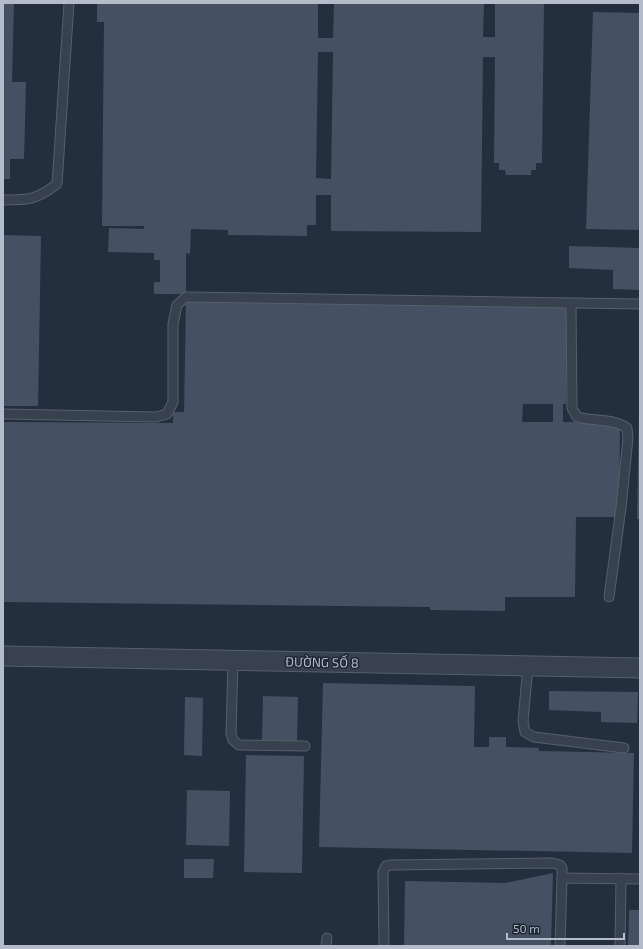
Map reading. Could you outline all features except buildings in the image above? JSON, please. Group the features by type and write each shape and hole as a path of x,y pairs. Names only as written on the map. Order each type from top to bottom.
{"street":[{"name":"ĐƯỜNG SỐ 8","path":"3,656 640,668"}],"lane":[{"path":"3,200 23,200 42,196 57,184 69,3"},
{"path":"3,414 156,417 167,414 173,402 173,324 177,305 186,297 640,304"},
{"path":"572,303 572,408 577,417 588,420 619,422 627,428 628,438 621,508 609,596"},
{"path":"233,661 231,734 233,740 239,745 305,746"},
{"path":"528,666 523,721 526,732 534,737 624,748"},
{"path":"384,946 384,872 386,866 552,863 560,865 562,868 560,946"},
{"path":"562,878 640,879"},
{"path":"620,946 621,878"}]}
